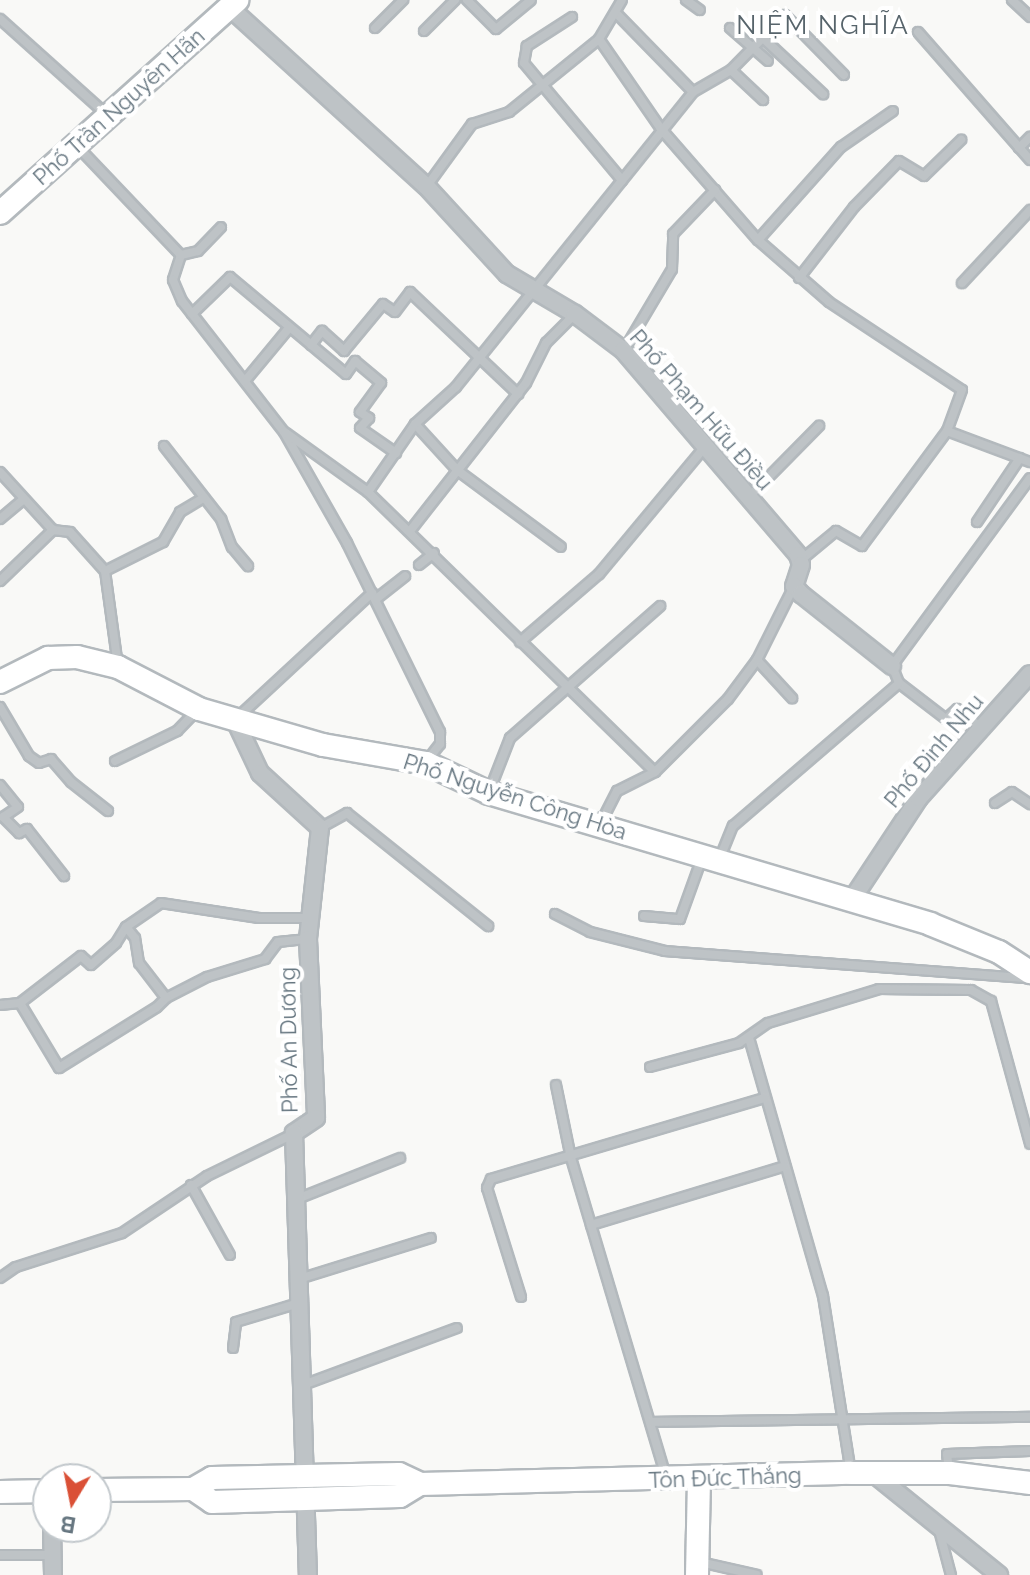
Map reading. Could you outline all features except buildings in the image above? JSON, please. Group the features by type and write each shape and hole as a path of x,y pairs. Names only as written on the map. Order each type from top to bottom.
{"main road":[{"name":"Phố Trần Nguyên Hãn","path":"0,213 233,4"},
{"name":"Phố Nguyễn Công Hòa","path":"0,682 48,658 77,657 118,667 199,709 323,745 426,763 489,793 930,924 999,952 1030,975"},
{"name":"Tôn Đức Thắng","path":"112,1490 193,1489 212,1478 399,1474 420,1484 699,1480 851,1473 950,1473 1030,1483"},
{"path":"698,1568 699,1480"},
{"name":"Tôn Đức Thắng","path":"193,1489 212,1502 306,1500 400,1496 420,1484"},
{"path":"0,1492 32,1491"}],"street":[{"name":"Phố Phạm Hữu Điều","path":"233,4 426,186 507,274 575,314 623,350 801,560"},
{"path":"801,560 794,586 892,666"},
{"name":"Phố Đinh Nhu","path":"851,901 919,798 1030,674"},
{"path":"235,720 260,773 320,828"},
{"name":"Phố An Dương","path":"308,1575 294,1133 316,1118 308,918 320,828"},
{"path":"874,1474 999,1575"},
{"path":"52,1543 53,1575"}],"lane":[{"path":"375,28 403,0"},
{"path":"424,31 455,0"},
{"path":"467,0 496,29 531,0"},
{"path":"426,186 472,124 509,112 540,82 599,39 622,0"},
{"path":"686,0 700,10"},
{"path":"1012,0 1030,17"},
{"path":"616,13 693,92"},
{"path":"368,492 415,424 478,359 530,290 693,92 731,70 785,15 844,75"},
{"path":"572,17 523,52 524,63 622,180"},
{"path":"0,19 108,116"},
{"path":"730,28 768,61"},
{"path":"918,32 1030,160"},
{"path":"599,39 661,129 758,240 799,278 957,383 961,398 947,431 862,546 836,531 801,560"},
{"path":"764,39 823,94"},
{"path":"731,70 763,100"},
{"path":"758,240 841,147 893,111"},
{"path":"1019,148 1030,137"},
{"path":"799,278 891,168 902,161 919,175 927,175 961,140"},
{"path":"77,146 181,255"},
{"path":"623,350 672,269 673,234 715,190"},
{"path":"962,283 1030,210"},
{"path":"181,255 198,251 221,227"},
{"path":"181,255 173,280 192,314 284,432 374,596 440,732 440,744 426,763"},
{"path":"192,314 230,277 346,374 355,361 381,383 360,412 369,418 360,428 396,453"},
{"path":"311,345 322,331 344,351 383,304 395,312 410,292 518,394"},
{"path":"410,531 518,394 546,343 575,314"},
{"path":"245,381 289,328"},
{"path":"415,424 457,470 561,547"},
{"path":"749,498 819,426"},
{"path":"947,431 1030,462"},
{"path":"284,432 368,492 434,553 520,642 655,772"},
{"path":"164,446 248,566"},
{"path":"520,642 599,574 704,448"},
{"path":"977,522 1020,458"},
{"path":"0,472 53,530 70,532 105,571 118,667"},
{"path":"981,728 957,709 946,719 899,683 892,666 1030,478"},
{"path":"0,519 24,499"},
{"path":"105,571 163,542 180,512 202,499"},
{"path":"0,581 53,530"},
{"path":"419,565 434,553"},
{"path":"235,720 374,596 405,576"},
{"path":"600,826 612,796 655,772 728,699 757,660 794,586"},
{"path":"489,793 510,738 660,606"},
{"path":"757,660 792,698"},
{"path":"644,916 680,919 711,859 733,826 899,683"},
{"path":"0,707 29,756 39,763 51,759 108,811"},
{"path":"115,761 177,731 199,709"},
{"path":"0,785 18,807 3,817 19,833 27,829 64,876"},
{"path":"995,803 1012,792 1030,804"},
{"path":"320,828 347,813 488,926"},
{"path":"0,1005 20,1003 81,956 91,965 116,943 126,927 161,903 259,918 308,918"},
{"path":"555,914 590,932 665,951 1030,975"},
{"path":"126,927 135,938 139,963 166,998"},
{"path":"20,1003 59,1068 105,1043 166,998 207,977 265,959 278,942 308,939"},
{"path":"650,1067 749,1038 768,1023 879,989 980,992 993,1006 1030,1144"},
{"path":"749,1038 823,1296 851,1473"},
{"path":"556,1085 571,1158 668,1480"},
{"path":"521,1297 488,1181 765,1098"},
{"path":"0,1278 16,1267 122,1233 191,1185 294,1133"},
{"path":"296,1199 400,1158"},
{"path":"591,1225 785,1166"},
{"path":"191,1185 230,1255"},
{"path":"299,1279 431,1238"},
{"path":"233,1348 236,1322 300,1303"},
{"path":"302,1386 457,1328"},
{"path":"651,1422 844,1416 1030,1417"},
{"path":"950,1473 947,1454 1030,1451"},
{"path":"936,1522 951,1575"},
{"path":"0,1555 52,1555"},
{"path":"698,1568 757,1575"}],"district":[{"name":"NIỆM NGHĨA","path":"823,26"}]}
